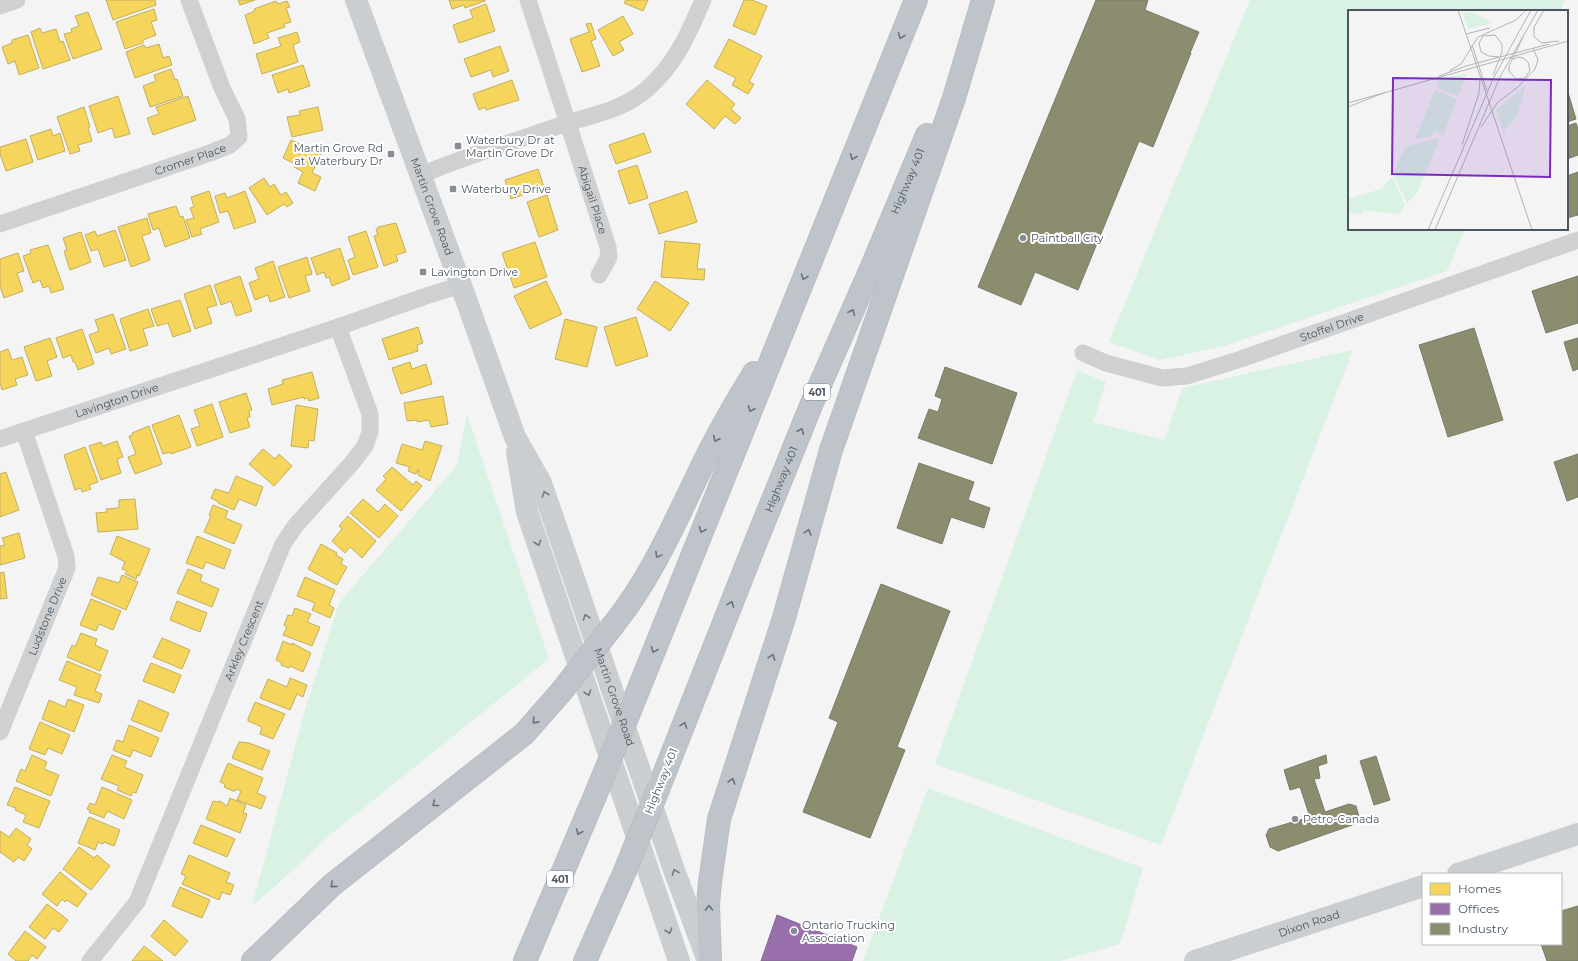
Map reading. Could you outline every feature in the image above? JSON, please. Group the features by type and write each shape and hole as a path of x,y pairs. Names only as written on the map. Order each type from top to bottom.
{"highway":[{"name":"401","path":"525,961 631,708 916,0"},
{"path":"709,961 708,905 720,819 784,618 831,450 954,98 982,0"},
{"name":"Highway 401","path":"585,961 625,871 756,539 809,410 873,264 982,0"},
{"path":"253,961 332,885 524,734 561,692 628,607 647,575 731,411 787,321"},
{"path":"601,961 625,871"}],"main road":[{"name":"Martin Grove Road","path":"356,0 421,175 515,437 541,483 672,862 709,961"},
{"name":"Martin Grove Road","path":"515,437 527,512 680,961"},
{"path":"1461,873 1578,834"},
{"name":"Dixon Road","path":"1195,961 1422,886"}],"street":[{"path":"0,6 17,0"},
{"name":"Cromer Place","path":"0,224 210,153 230,144 239,137 237,119 222,88 189,0"},
{"name":"Abigail Place","path":"528,0 608,247 609,257 599,274"},
{"path":"421,175 453,162 610,111 630,102 647,89 665,71 680,49 703,0"},
{"name":"Stoffel Drive","path":"1083,353 1106,363 1162,378 1187,376 1241,360 1578,240"},
{"name":"Lavington Drive","path":"0,439 461,285"},
{"name":"Arkley Crescent","path":"90,961 137,902 283,544 296,525 352,463 365,446 370,432 370,414 338,327"},
{"name":"Ludstone Drive","path":"0,732 67,568 66,556 24,432"}],"green space":[{"path":"1250,0 1565,0 1560,10 1348,10 1348,230 1465,230 1447,271 1224,346 1160,360 1109,342"},
{"path":"1353,350 1161,845 935,764 1077,370 1106,382 1093,422 1164,440 1182,388"},
{"path":"467,414 549,659 329,836 252,906 306,706 339,603 457,465"},
{"path":"928,788 1143,868 1120,944 1060,961 863,961"}],"building: Homes":[{"path":"106,0 155,0 156,5 113,20"},
{"path":"238,0 255,0 240,5"},
{"path":"449,0 485,1 465,8 464,5 452,9"},
{"path":"626,0 648,0 643,11 624,3"},
{"path":"744,0 752,0 767,6 755,35 733,26"},
{"path":"276,1 278,4 287,1 290,7 286,8 291,22 284,24 285,27 267,33 269,38 254,44 245,15 255,11 254,9"},
{"path":"486,4 495,31 459,43 453,25 473,18 470,10"},
{"path":"154,9 157,20 151,22 156,35 143,40 143,43 125,49 116,22"},
{"path":"88,12 102,49 73,59 64,34 72,32 71,29 79,26 75,16"},
{"path":"623,16 633,34 619,42 624,50 613,56 598,30"},
{"path":"591,23 596,39 591,41 600,66 582,72 570,39 589,32 586,24"},
{"path":"40,28 42,33 56,29 60,42 63,41 70,60 43,69 31,32"},
{"path":"297,32 300,42 293,45 298,62 262,74 256,54 281,46 278,38"},
{"path":"28,35 39,68 19,75 15,61 8,64 2,47 12,43 12,40"},
{"path":"729,39 762,56 749,82 754,84 748,94 732,85 736,78 714,67"},
{"path":"159,44 163,58 169,56 172,65 135,78 126,52 144,45 146,48"},
{"path":"500,46 509,71 493,77 491,70 471,77 464,59"},
{"path":"303,65 310,86 289,93 288,89 278,93 272,75"},
{"path":"171,69 175,80 177,79 183,96 150,107 143,86 156,81 154,75"},
{"path":"512,80 519,100 486,110 485,107 479,110 473,94"},
{"path":"707,80 735,104 731,109 741,118 735,124 725,116 714,129 686,104"},
{"path":"118,96 130,134 115,138 112,128 98,133 89,106"},
{"path":"188,96 196,120 153,135 147,118 159,114 156,107"},
{"path":"84,107 90,127 88,128 92,141 78,145 80,151 70,154 57,117"},
{"path":"318,107 323,130 292,137 287,117 300,115 299,111"},
{"path":"51,129 53,136 60,133 65,151 38,160 30,136"},
{"path":"644,133 651,152 616,164 609,145"},
{"path":"26,139 33,162 6,171 0,154 0,147"},
{"path":"291,140 321,154 312,173 321,177 315,191 298,183 303,172 294,167 295,164 283,158"},
{"path":"637,165 648,198 629,204 618,171"},
{"path":"538,169 544,187 511,199 505,180"},
{"path":"264,178 270,187 274,184 281,195 286,192 293,203 287,207 284,204 267,215 249,188"},
{"path":"209,191 219,222 200,229 202,234 192,237 186,220 194,218 190,208 194,207 191,197"},
{"path":"245,191 256,222 234,229 228,211 220,213 215,196 225,193 227,198"},
{"path":"687,191 697,222 659,234 649,204"},
{"path":"547,195 558,230 539,237 527,202"},
{"path":"176,206 180,217 183,216 190,238 165,247 159,228 153,230 148,214"},
{"path":"147,218 151,233 142,236 150,260 131,267 118,227"},
{"path":"396,223 406,252 396,255 398,261 384,266 374,236 378,235 376,230 378,227"},
{"path":"115,230 126,260 104,267 98,249 91,251 85,235 95,231 97,236"},
{"path":"366,231 378,267 353,275 348,260 355,257 348,237"},
{"path":"81,232 91,262 70,270 64,251 67,250 63,238"},
{"path":"665,241 700,244 697,269 705,269 704,280 661,277"},
{"path":"535,242 547,277 514,288 502,253"},
{"path":"48,245 64,289 51,293 49,286 43,288 40,280 33,283 23,256 31,253 30,250"},
{"path":"340,248 350,279 332,286 329,277 326,278 324,272 317,275 311,258"},
{"path":"18,253 24,271 17,273 23,291 4,298 0,286 0,259"},
{"path":"307,257 312,274 305,276 310,291 289,298 278,267"},
{"path":"273,261 285,297 270,302 268,295 255,300 249,283 259,279 255,268"},
{"path":"240,276 252,311 236,316 231,301 221,305 214,285"},
{"path":"546,281 562,314 530,329 514,296"},
{"path":"655,281 689,303 670,331 637,309"},
{"path":"210,285 217,305 207,308 212,323 195,329 184,294"},
{"path":"180,300 191,331 173,337 168,323 157,326 151,309"},
{"path":"148,309 154,326 143,329 148,345 130,351 120,319"},
{"path":"113,314 126,349 111,354 109,348 96,353 89,335 99,331 95,320"},
{"path":"636,317 648,356 616,366 604,327"},
{"path":"565,319 597,327 587,367 555,359"},
{"path":"418,327 423,343 417,345 418,351 389,360 382,339"},
{"path":"82,329 94,364 78,370 71,355 63,358 56,338"},
{"path":"50,338 57,357 47,361 52,376 36,381 24,347"},
{"path":"8,349 12,360 22,357 28,375 15,379 17,385 2,390 0,383 0,352"},
{"path":"410,362 412,369 426,364 432,384 401,394 392,368"},
{"path":"312,372 319,398 309,401 308,398 304,399 304,397 272,405 268,389 283,384 282,380"},
{"path":"246,393 252,410 249,411 250,417 247,418 250,427 230,433 219,402"},
{"path":"443,396 448,424 431,427 429,420 417,422 417,420 407,421 404,403"},
{"path":"212,404 223,437 197,446 191,429 200,426 194,410"},
{"path":"296,405 318,409 314,441 309,440 308,448 291,446"},
{"path":"179,415 191,447 171,454 170,452 163,454 152,425"},
{"path":"149,426 162,464 135,474 128,457 136,454 129,436 133,435 132,433"},
{"path":"117,441 123,457 117,459 121,473 101,480 89,446 101,442 103,446"},
{"path":"425,441 442,446 430,481 418,475 418,469 416,474 408,471 410,467 396,463 402,444 422,450"},
{"path":"85,447 98,482 89,485 91,489 82,492 81,488 75,490 64,455"},
{"path":"263,449 275,459 279,454 292,466 274,486 249,464"},
{"path":"392,467 413,485 416,481 422,486 401,511 376,490 386,479 383,476"},
{"path":"6,472 19,510 0,517 0,474"},
{"path":"236,476 263,487 256,506 239,499 234,510 211,498 215,489 229,493"},
{"path":"135,499 138,529 98,532 96,513 107,512 106,509 119,508 119,500"},
{"path":"363,499 378,512 385,504 398,516 379,538 350,513"},
{"path":"213,505 228,511 225,518 242,525 234,544 204,532 211,516 209,515"},
{"path":"348,516 376,541 362,558 350,547 345,553 332,541 342,529 339,526"},
{"path":"19,533 25,558 0,565 0,546 5,545 2,538"},
{"path":"117,536 150,549 139,576 137,575 136,579 125,574 127,571 122,569 125,562 110,554"},
{"path":"197,536 231,550 224,569 206,562 203,569 186,563"},
{"path":"321,544 337,553 336,555 343,559 341,564 347,567 337,585 308,569"},
{"path":"188,569 202,575 200,581 219,589 212,607 177,593"},
{"path":"4,572 7,598 0,599 0,573"},
{"path":"122,575 138,582 126,610 91,595 98,577 119,583"},
{"path":"305,577 335,590 329,605 334,608 330,618 312,610 315,603 297,596"},
{"path":"91,599 121,611 113,630 99,624 96,631 80,625"},
{"path":"177,601 207,613 200,632 170,620"},
{"path":"295,608 311,614 307,622 320,627 312,646 283,635 287,627 284,625 288,615 292,616"},
{"path":"81,633 97,639 95,645 108,651 100,671 67,657 72,645 75,647"},
{"path":"162,638 190,650 182,669 153,657"},
{"path":"283,641 292,645 292,643 311,653 303,672 290,666 289,668 281,665 282,663 276,660"},
{"path":"67,661 101,675 95,691 102,694 99,703 74,695 77,687 59,680"},
{"path":"151,663 181,675 174,693 143,681"},
{"path":"290,678 307,685 303,697 297,694 290,710 260,698 268,679 287,687"},
{"path":"68,699 84,705 74,732 42,719 49,700 65,707"},
{"path":"139,700 169,713 161,732 131,720"},
{"path":"255,702 285,714 273,739 260,734 262,727 248,721"},
{"path":"40,722 70,735 62,754 48,748 45,755 29,749"},
{"path":"129,725 159,738 151,757 133,750 130,757 113,750 117,740 123,742"},
{"path":"239,742 249,743 270,751 262,770 232,758"},
{"path":"32,755 47,762 44,769 59,775 51,796 16,781 21,769 25,771"},
{"path":"112,755 127,761 124,767 143,775 136,793 133,792 131,796 117,790 119,786 101,779"},
{"path":"228,763 263,778 257,793 266,797 261,809 237,800 241,791 236,789 233,791 226,788 224,787 225,784 220,782"},
{"path":"15,787 50,801 39,828 23,822 26,815 15,810 16,808 7,805"},
{"path":"102,787 132,800 124,819 107,811 104,818 89,812 90,810 87,809 90,803 95,805"},
{"path":"230,798 246,805 243,813 247,814 240,833 206,819 213,801 220,801 227,806"},
{"path":"89,817 120,830 114,846 104,842 103,844 98,842 95,850 78,843"},
{"path":"201,825 235,839 227,857 193,843"},
{"path":"16,828 31,839 27,845 32,849 24,861 18,857 14,862 0,852 0,831 9,837"},
{"path":"79,847 94,858 97,855 110,866 91,890 63,869"},
{"path":"189,855 230,873 226,882 234,885 230,895 222,892 219,900 182,884 186,876 181,874"},
{"path":"60,872 87,894 77,907 67,900 65,902 62,899 57,906 42,894"},
{"path":"180,887 210,900 202,918 172,906"},
{"path":"47,904 68,920 59,932 53,928 45,939 29,927"},
{"path":"164,920 188,941 175,956 151,936"},
{"path":"25,931 46,947 37,959 32,955 28,961 16,961 8,954"},
{"path":"144,946 163,961 132,961"}],"building: Offices":[{"name":"Ontario Trucking Association","path":"777,915 857,947 852,961 761,961"}],"building: Industry":[{"path":"1096,0 1148,0 1145,10 1199,32 1153,147 1139,141 1078,290 1035,272 1021,305 978,287"},
{"path":"1568,92 1576,119 1568,122"},
{"path":"1576,123 1578,129 1578,155 1568,159 1568,126"},
{"path":"1578,172 1578,215 1568,218 1568,176"},
{"path":"1578,276 1578,323 1546,333 1532,291"},
{"path":"1474,328 1503,420 1448,437 1419,345"},
{"path":"1578,338 1578,369 1573,371 1564,342"},
{"path":"945,367 1017,393 992,464 918,438 929,409 938,412 942,399 935,396"},
{"path":"1578,454 1578,497 1567,501 1554,462"},
{"path":"919,463 974,482 968,500 990,508 984,528 951,517 942,544 897,528"},
{"path":"881,584 950,611 897,747 905,750 870,838 803,812 838,722 829,718"},
{"path":"1326,755 1327,763 1318,766 1320,778 1314,779 1325,812 1349,804 1356,806 1360,820 1355,824 1278,851 1270,847 1266,835 1269,829 1310,817 1300,787 1290,790 1284,770"},
{"path":"1376,756 1390,800 1374,805 1360,761"},
{"path":"1578,906 1578,961 1547,961 1541,945 1562,945 1562,911"}],"place":[{"name":"Waterbury Dr at Martin Grove Dr","path":"458,146"},
{"name":"Martin Grove Rd at Waterbury Dr","path":"391,154"},
{"name":"Waterbury Drive","path":"453,189"},
{"name":"Paintball City","path":"1023,238"},
{"name":"Lavington Drive","path":"423,272"},
{"name":"Petro-Canada","path":"1295,819"},
{"name":"Ontario Trucking Association","path":"794,931"}]}
